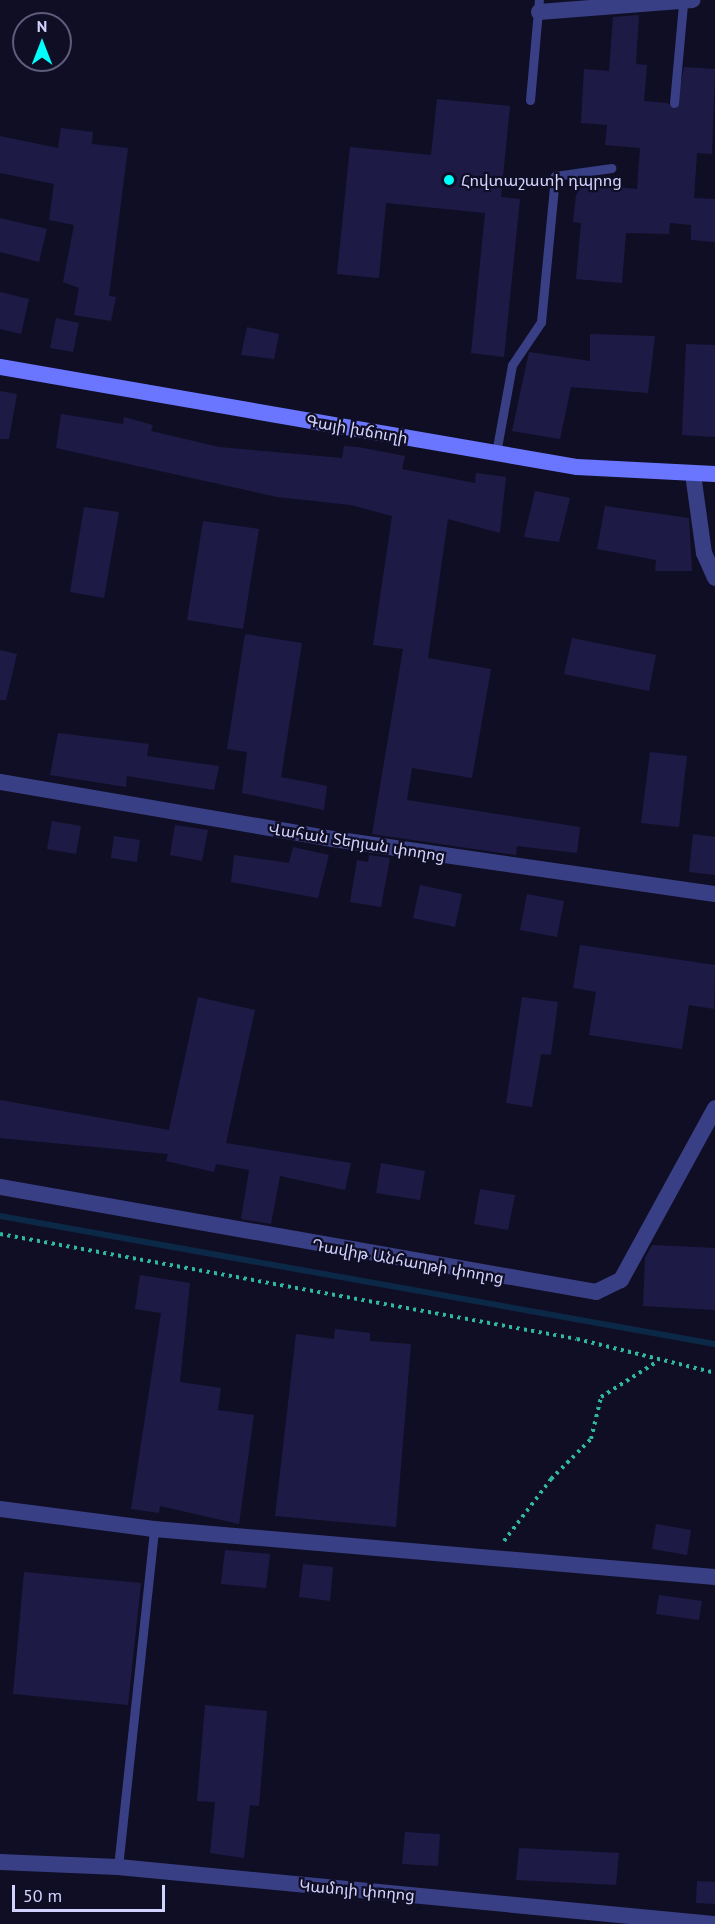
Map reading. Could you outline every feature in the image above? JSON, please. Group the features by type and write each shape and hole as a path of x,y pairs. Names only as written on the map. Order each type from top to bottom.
{"main road":[{"name":"Գայի խճուղի","path":"0,367 588,468 715,474"}],"street":[{"path":"539,6 688,2"},
{"path":"693,474 704,553 715,578"},
{"name":"Վահան Տերյան փողոց","path":"0,782 326,838 715,894"},
{"name":"Դավիթ Անհաղթի փողոց","path":"0,1187 597,1292 621,1280 715,1108"},
{"path":"0,1509 154,1529 494,1554 715,1577"},
{"name":"Կամոյի փողոց","path":"0,1862 118,1867 713,1924"}],"lane":[{"path":"674,103 688,2"},
{"path":"530,100 539,6"},
{"path":"496,453 512,365 541,322 555,176 611,168"},
{"path":"118,1867 154,1529"}],"path":[{"path":"0,1234 577,1339 659,1361 715,1372"},
{"path":"494,1554 551,1479 591,1439 602,1397 659,1361"}],"building":[{"path":"639,15 636,64 647,65 644,101 667,103 676,109 684,67 715,69 712,154 697,153 694,198 715,199 715,242 691,240 691,225 670,223 669,234 626,233 622,283 576,279 581,223 573,222 576,195 583,184 637,189 640,148 605,145 607,125 581,123 584,69 609,71 613,17"},
{"path":"437,99 510,106 501,197 520,199 504,357 471,353 485,213 386,203 379,278 337,274 350,147 431,155"},
{"path":"61,128 93,132 92,144 128,148 109,296 116,297 111,321 74,315 79,288 63,282 74,225 49,220 54,184 0,173 0,136 58,148"},
{"path":"0,218 47,229 39,262 0,252"},
{"path":"0,292 29,299 21,334 0,329"},
{"path":"56,318 79,323 73,352 50,348"},
{"path":"247,327 279,334 274,359 241,355"},
{"path":"590,334 655,336 648,393 571,387 560,439 512,431 529,352 590,361"},
{"path":"686,344 715,345 715,437 682,435"},
{"path":"0,391 17,394 9,439 0,439"},
{"path":"61,414 123,424 124,417 153,425 151,431 219,447 342,458 344,446 358,447 405,456 402,469 475,483 476,473 506,477 500,533 448,519 428,658 491,669 472,778 412,768 407,800 580,827 577,853 517,846 516,855 372,834 403,649 373,645 392,516 351,505 277,497 56,448"},
{"path":"535,491 570,498 559,542 524,537"},
{"path":"605,506 689,518 692,571 655,571 656,560 597,549"},
{"path":"84,507 119,512 104,598 70,592"},
{"path":"203,521 259,529 243,629 187,620"},
{"path":"245,634 302,643 281,777 327,786 324,810 242,793 247,752 227,749"},
{"path":"572,638 656,655 649,691 564,674"},
{"path":"0,650 17,654 6,700 0,700"},
{"path":"58,733 149,744 147,756 219,766 214,790 127,776 126,787 50,775"},
{"path":"650,752 687,756 679,827 641,823"},
{"path":"52,821 81,826 76,854 47,849"},
{"path":"175,825 208,830 202,861 170,855"},
{"path":"693,834 715,837 715,875 689,872"},
{"path":"114,836 140,840 137,862 111,858"},
{"path":"293,847 329,855 318,898 231,882 234,855 289,863"},
{"path":"369,855 390,858 381,907 350,902 357,860 368,862"},
{"path":"420,885 462,894 455,927 413,918"},
{"path":"527,894 564,901 557,937 520,930"},
{"path":"580,945 715,965 714,1009 689,1005 682,1049 589,1035 596,992 573,988"},
{"path":"198,997 255,1010 226,1143 351,1163 345,1190 280,1176 271,1224 241,1219 249,1170 216,1164 214,1172 166,1161 168,1154 0,1138 0,1100 169,1130"},
{"path":"522,997 558,1002 551,1055 541,1054 532,1107 506,1103"},
{"path":"381,1163 425,1171 420,1200 376,1193"},
{"path":"480,1189 515,1195 508,1230 474,1224"},
{"path":"652,1245 715,1248 715,1310 643,1306 645,1258"},
{"path":"140,1275 190,1283 180,1382 221,1388 218,1410 254,1415 239,1524 160,1506 159,1513 131,1509 161,1313 135,1309"},
{"path":"335,1329 370,1333 370,1341 411,1344 396,1527 275,1516 296,1334 334,1339"},
{"path":"656,1524 691,1530 687,1555 652,1549"},
{"path":"225,1550 270,1554 266,1588 221,1584"},
{"path":"303,1564 333,1567 330,1601 299,1597"},
{"path":"24,1572 141,1583 128,1705 13,1694"},
{"path":"659,1595 702,1601 699,1620 656,1614"},
{"path":"205,1705 267,1711 259,1806 250,1805 244,1858 210,1853 215,1802 197,1801"},
{"path":"405,1832 440,1834 438,1866 402,1864"},
{"path":"519,1848 619,1853 616,1885 516,1880"},
{"path":"697,1881 715,1882 715,1904 696,1903"}],"waterway":[{"path":"0,1216 715,1344"}],"place":[{"name":"Հովտաշատի դպրոց","path":"449,180"}]}
